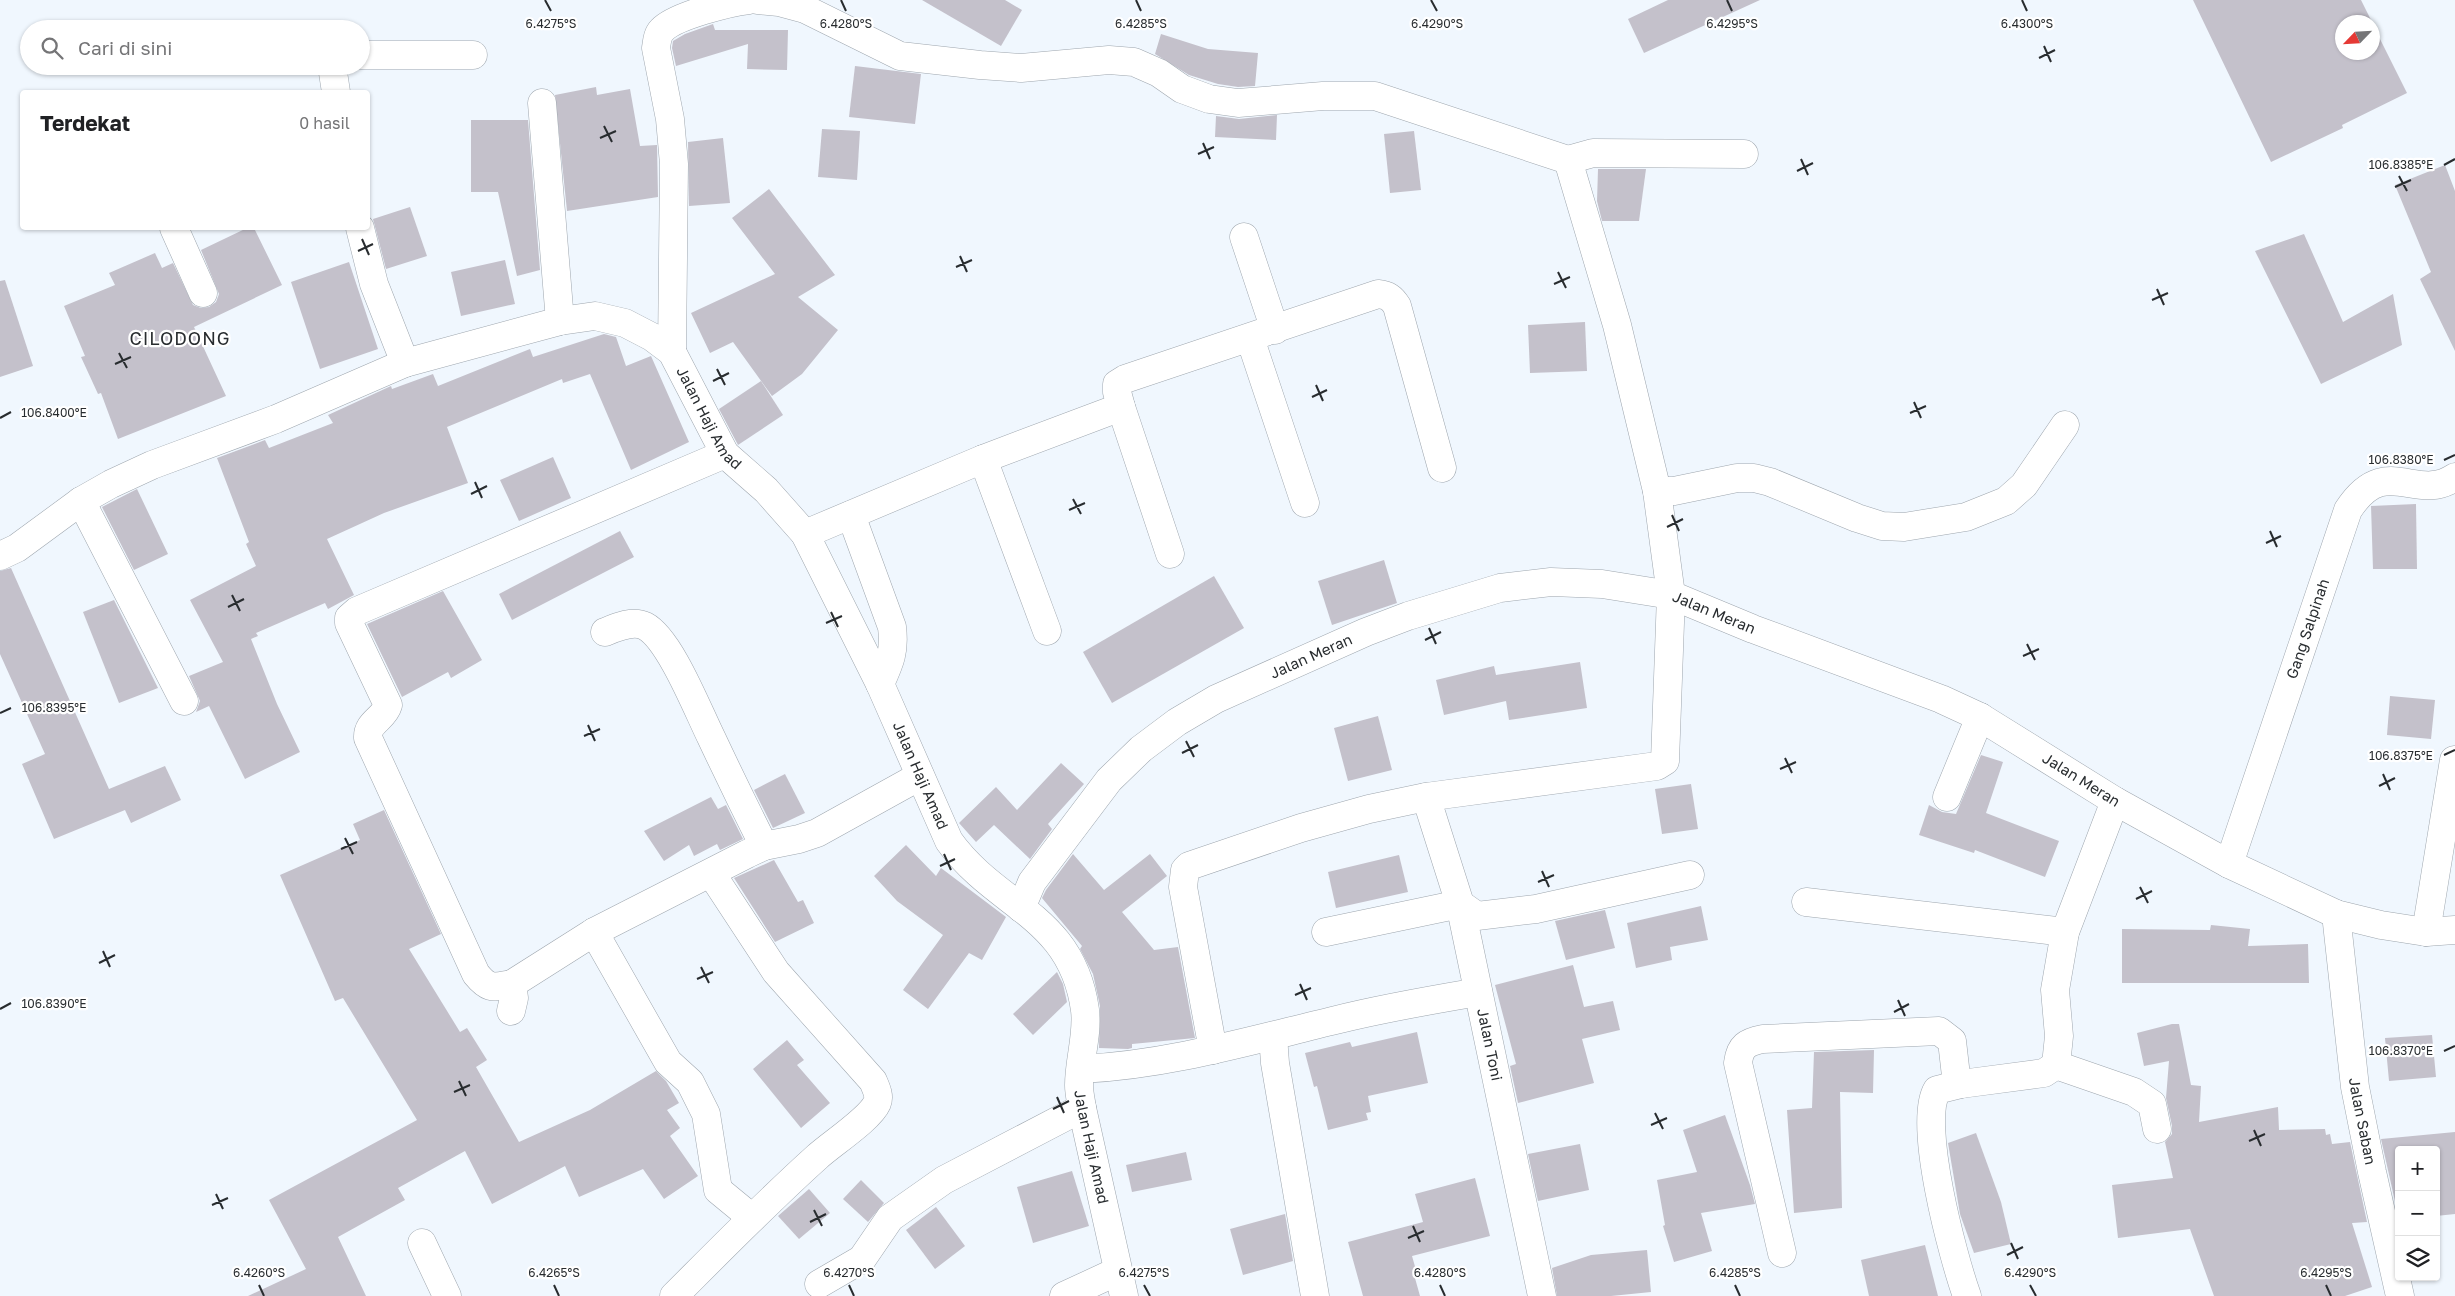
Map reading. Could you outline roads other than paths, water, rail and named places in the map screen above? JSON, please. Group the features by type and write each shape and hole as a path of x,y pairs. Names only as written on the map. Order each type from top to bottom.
{"street":[{"path":"672,352 674,164 670,119 656,48 657,39 662,30 673,23 728,2 749,0"},
{"path":"758,0 779,2 805,9 900,56 1021,68 1109,60 1134,62 1159,73 1182,89 1209,98 1238,103 1323,96 1375,96 1568,160 1593,153 1744,154"},
{"path":"370,55 473,55"},
{"path":"333,75 336,90"},
{"path":"542,104 560,321"},
{"path":"1213,1050 1184,887 1185,870 1197,862 1301,828 1369,809 1426,797 1662,764 1667,756 1671,595 1657,491 1617,325 1568,160"},
{"path":"175,230 202,293"},
{"path":"360,230 374,284 405,364"},
{"path":"1244,238 1275,330"},
{"path":"1170,554 1121,407 1117,384 1125,379 1378,294 1387,295 1393,299 1397,306 1442,468"},
{"path":"0,556 17,548 81,501 111,484 152,465 276,419 405,364 560,321 595,316 625,322 652,337 672,352"},
{"path":"1250,338 1306,503"},
{"name":"Jalan Haji Amad","path":"672,352 725,454 766,490 804,534 880,684 938,820 960,857 1062,945 1073,966 1081,988 1085,1012 1079,1086 1082,1108 1121,1284"},
{"path":"804,534 983,459 1121,407"},
{"path":"1657,491 1674,491 1737,478 1754,478 1770,482 1857,518 1882,526 1904,527 1966,517 2006,501 2024,485 2065,425"},
{"path":"725,454 352,614 349,623 387,710 367,730 368,738 476,974 485,984 492,987 512,984 594,932 764,846 799,839 817,832 920,776"},
{"path":"983,459 1047,631"},
{"name":"Gang Salpinah","path":"2230,864 2348,510 2357,496 2370,485 2386,480 2428,485 2450,481 2455,477"},
{"path":"81,501 184,701"},
{"path":"851,515 892,627 894,645 892,658 880,684"},
{"name":"Jalan Meran","path":"1021,908 1032,882 1109,780 1142,749 1177,722 1216,698 1366,632 1408,616 1500,588 1551,582 1602,584 1671,595 1753,630 1941,699 1980,717 2114,801 2230,864 2336,914 2381,925 2426,932 2455,930"},
{"path":"605,632 619,627 638,624 646,627 657,636 684,680 764,846"},
{"path":"1947,797 1980,717"},
{"path":"2426,932 2454,760"},
{"name":"Jalan Toni","path":"1426,797 1460,904 1542,1296"},
{"path":"2056,1065 2059,1036 2055,990 2065,932 2114,801"},
{"path":"674,1296 752,1218 834,1141 864,1118 877,1103 878,1093 873,1081 776,972 711,873"},
{"path":"1326,932 1460,904 1476,916 1536,908 1690,875"},
{"path":"1806,902 2065,932"},
{"name":"Jalan Saban","path":"2336,914 2355,1088 2400,1296"},
{"path":"594,932 668,1062 690,1082 706,1114 718,1190 752,1218"},
{"path":"511,1012 514,998 512,984"},
{"path":"1081,1069 1121,1067 1213,1050 1336,1020 1478,992"},
{"path":"1782,1253 1738,1063 1742,1047 1751,1041 1764,1039 1939,1032 1952,1041 1956,1076 1961,1084"},
{"path":"1273,1036 1275,1063 1315,1296"},
{"path":"1967,1296 1954,1258 1940,1190 1930,1122 1932,1099 1937,1090 1961,1084 2044,1073 2056,1065"},
{"path":"2056,1065 2134,1092 2152,1104 2157,1130"},
{"path":"819,1284 862,1259 890,1218 936,1186 1082,1108"},
{"path":"422,1243 447,1296"},
{"path":"1064,1296 1121,1284"}],"district":[{"name":"CILODONG","path":"180,339"}]}
